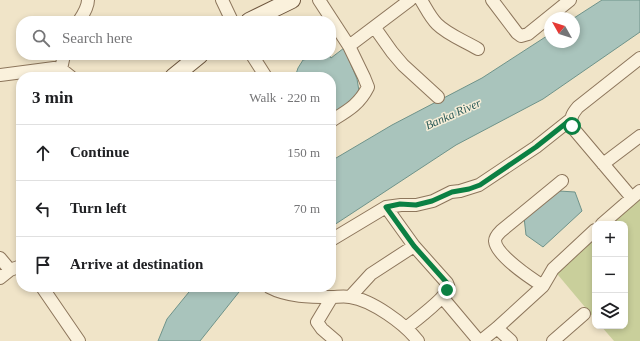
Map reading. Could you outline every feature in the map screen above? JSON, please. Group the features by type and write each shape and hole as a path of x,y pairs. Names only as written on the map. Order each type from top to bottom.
{"street":[{"path":"82,16 88,0"},
{"path":"222,0 230,16"},
{"path":"258,16 292,0"},
{"path":"319,0 329,16"},
{"path":"349,46 375,28 410,0"},
{"path":"421,0 430,16 437,24 478,49"},
{"path":"492,0 517,34 521,36 528,34 570,0"},
{"path":"336,26 349,46 368,88 362,98 354,106 336,118"},
{"path":"375,28 400,60 438,97"},
{"path":"605,221 636,194 603,164 572,126 570,120 572,113 578,107 640,58"},
{"path":"61,69 63,60"},
{"path":"179,72 194,60"},
{"path":"255,60 263,72"},
{"path":"18,72 54,68 61,69 65,72"},
{"path":"0,74 16,72"},
{"path":"336,237 386,207 400,204 416,205 432,201 452,192 469,189 480,185 536,147 570,120"},
{"path":"603,164 640,136"},
{"path":"543,286 515,266 496,246 495,240 501,231 562,181"},
{"path":"386,207 414,246 448,286 442,297 406,328"},
{"path":"442,297 480,341 497,328 543,286 553,269 592,233"},
{"path":"350,297 371,274 414,246"},
{"path":"0,258 15,268 0,278"},
{"path":"45,292 79,341"},
{"path":"303,292 332,297 350,297 381,310 401,323 418,341"},
{"path":"332,297 317,322 322,329 336,341"},
{"path":"553,341 584,314"},
{"path":"497,328 511,341"}],"green space":[{"path":"640,194 640,341 614,341 604,329 628,329 628,221 608,221"},
{"path":"592,236 592,315 553,269"}],"water":[{"name":"Banka River","path":"602,0 640,0 640,32 543,99 456,145 336,224 336,158 392,125 482,78 544,38 544,48 580,48 580,14"},
{"path":"344,48 357,79 360,97 336,114 336,72 297,72 303,60 336,60 336,54"},
{"path":"559,191 575,192 582,211 543,247 526,235 524,217"},
{"path":"189,292 239,292 200,341 158,341 167,319"}],"route":[{"path":"447,290 447,283 414,246 386,207 400,204 416,205 432,201 452,192 469,189 480,185 536,147 570,120 572,126"}]}
